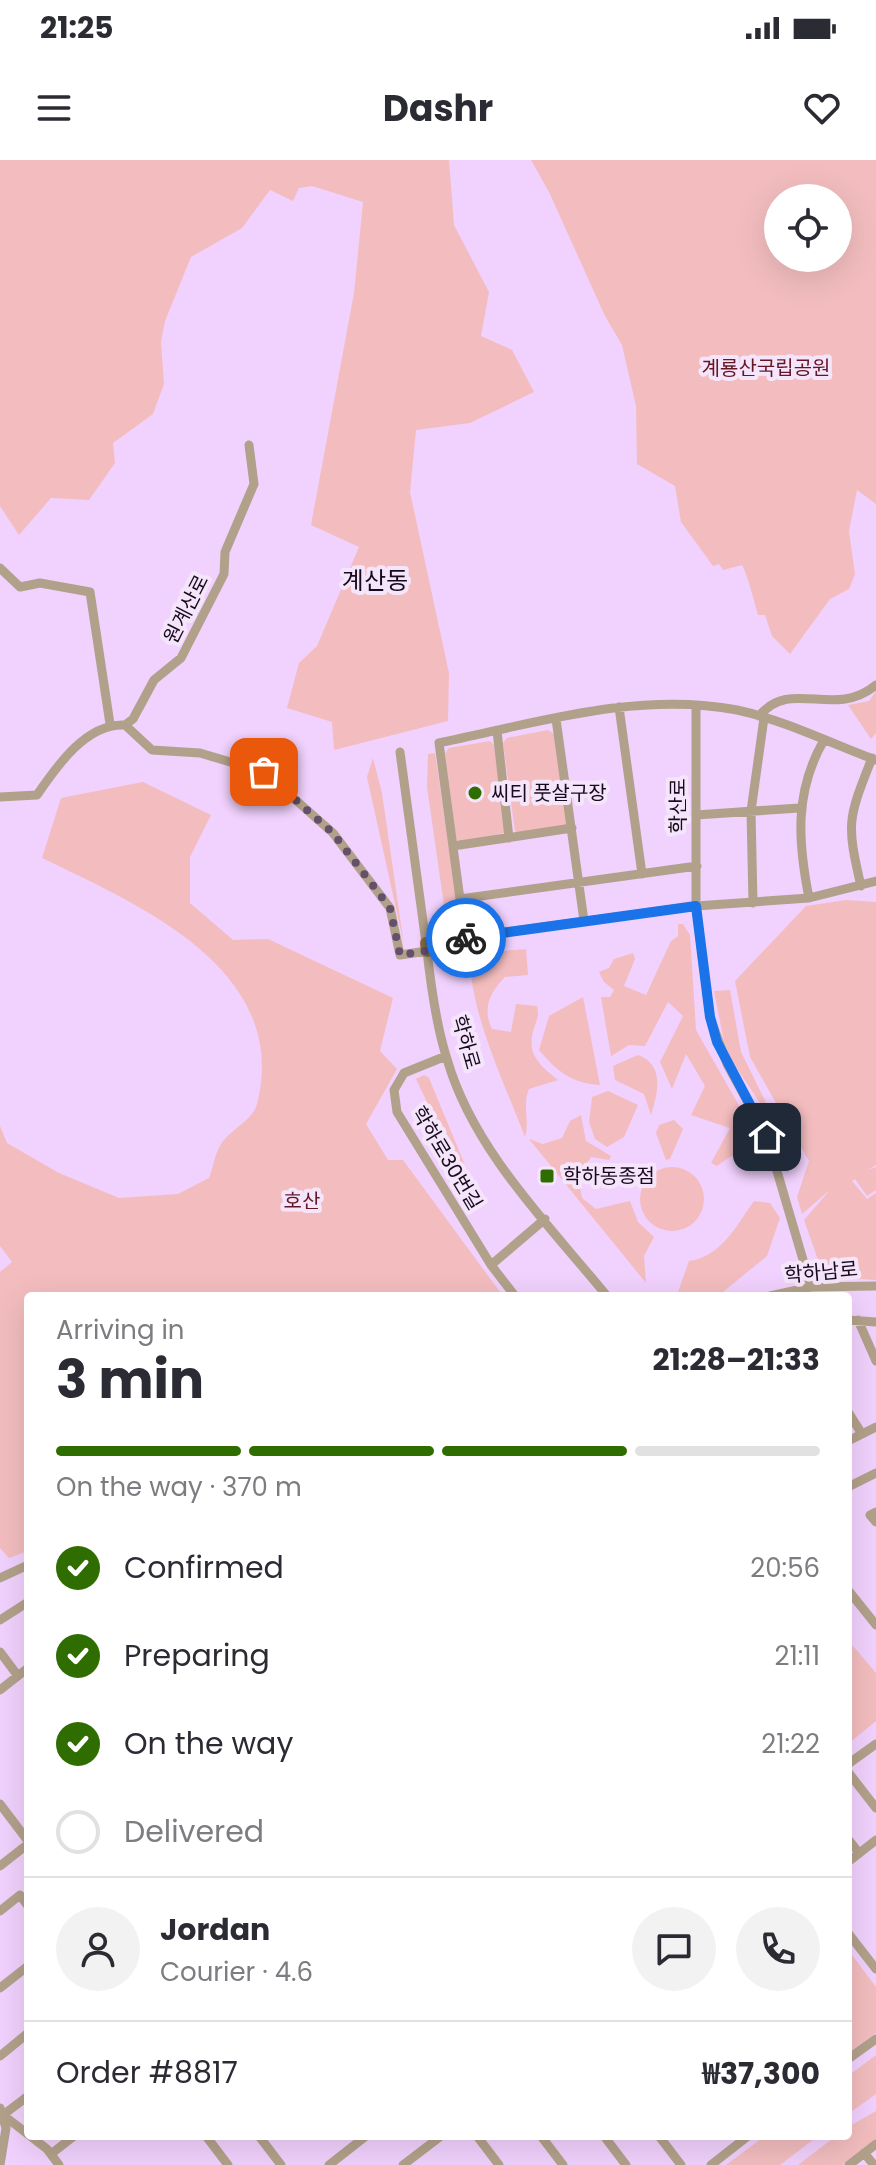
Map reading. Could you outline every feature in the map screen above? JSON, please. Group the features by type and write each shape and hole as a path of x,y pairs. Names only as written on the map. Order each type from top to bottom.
{"street":[{"name":"원계산로","path":"125,725 133,719 154,680 181,658 224,574 225,552 254,484 249,445"},
{"path":"0,568 20,587 40,583 90,592 110,724"},
{"path":"753,903 751,811 762,717 773,703 805,698 834,702 854,700 876,685"},
{"path":"697,866 460,899 439,743 497,731 531,720 556,719 596,708 696,706 762,717 874,759 851,813 849,838 861,886"},
{"name":"학산로","path":"696,706 696,906 710,1017 717,1042 767,1137 811,1287"},
{"name":"학산로","path":"619,707 642,874"},
{"path":"556,719 584,921"},
{"path":"0,797 37,795 80,744 110,724 125,725 152,750 200,753 264,772 333,833 390,908 400,955 426,947 584,921 696,906 809,898 876,881"},
{"path":"497,731 509,838"},
{"path":"809,898 798,846 799,808 824,740"},
{"name":"학하로","path":"400,752 426,947 446,1056 473,1120 545,1219 604,1292"},
{"path":"696,815 799,808"},
{"path":"453,846 572,828"},
{"name":"학하로30번길","path":"446,1056 404,1073 394,1090 394,1100 406,1129 491,1265 512,1292"},
{"path":"491,1265 545,1219"},
{"name":"학하남로","path":"788,1292 811,1287 876,1286"},
{"path":"853,1320 876,1322"},
{"path":"853,1320 876,1361"},
{"path":"852,1418 862,1434"},
{"path":"852,1439 876,1427"},
{"path":"852,1485 876,1473"},
{"path":"876,1512 870,1515 876,1522"},
{"path":"0,1578 24,1567"},
{"path":"852,1595 876,1625"},
{"path":"0,1620 24,1605"},
{"path":"0,1652 18,1676"},
{"path":"0,1690 24,1671"},
{"path":"852,1761 876,1744"},
{"path":"852,1777 875,1804"},
{"path":"0,1804 4,1817 24,1839"},
{"path":"852,1859 876,1840"},
{"path":"852,1844 859,1853"},
{"path":"0,1866 24,1846"},
{"path":"0,1911 20,1895 24,1900"},
{"path":"852,1938 876,1969"},
{"path":"0,1988 24,1969"},
{"path":"0,2056 24,2036"},
{"path":"852,2056 876,2039"},
{"path":"2,2111 24,2098"},
{"path":"2,2111 24,2130"},
{"path":"0,2165 6,2128 2,2111"},
{"path":"35,2140 59,2165"},
{"path":"51,2154 69,2140"},
{"path":"209,2140 228,2165"},
{"path":"262,2140 281,2165"},
{"path":"329,2165 361,2140"},
{"path":"403,2165 436,2140"},
{"path":"480,2140 498,2165"},
{"path":"544,2140 563,2165"},
{"path":"607,2140 626,2165"},
{"path":"662,2140 681,2165"},
{"path":"711,2165 743,2140"},
{"path":"849,2165 876,2144"},
{"path":"864,2153 874,2165"}],"green space":[{"path":"0,160 449,160 454,225 489,292 481,336 512,350 534,392 470,423 416,430 410,492 449,673 448,721 334,750 332,722 287,708 299,663 317,646 359,547 311,525 354,293 363,202 312,186 299,188 293,201 270,190 242,228 191,257 165,321 161,342 164,384 153,414 113,443 115,463 89,500 51,498 19,535 0,506"},
{"name":"계룡산국립공원","path":"531,160 876,160 876,504 857,490 849,531 855,574 849,589 830,599 790,654 772,636 765,615 758,615 742,565 723,570 719,564 713,566 681,522 675,486 637,464 636,406 622,345 605,316 549,192"},
{"path":"876,691 876,733 871,739 848,705 869,701"},
{"path":"548,730 554,734 567,825 519,834 515,831 503,743 507,738"},
{"name":"씨티 풋살구장","path":"490,741 494,745 505,833 461,842 456,839 445,753 449,748"},
{"path":"435,753 458,910 460,932 456,935 447,926 427,787 428,754"},
{"path":"373,758 382,793 404,945 367,777"},
{"name":"호산","path":"143,782 211,815 190,857 190,903 233,940 268,939 393,998 380,1051 397,1069 366,1124 388,1160 403,1160 500,1292 24,1292 24,1552 9,1558 0,1548 0,1272 12,1262 0,1246 0,1126 7,1143 59,1173 119,1198 178,1194 209,1178 221,1144 255,1110 262,1057 251,1015 229,979 199,948 121,897 42,858 61,798"},
{"path":"846,900 876,902 876,1165 868,1170 876,1167 876,1190 867,1196 855,1179 852,1181 867,1199 876,1193 876,1280 824,1277 804,1220 830,1190 802,1214 797,1197 809,1161 750,1057 735,981 806,906"},
{"path":"678,924 683,924 690,935 696,1030 750,1125 758,1148 730,1157 717,1166 711,1163 730,1128 691,1115 705,1086 686,1054 672,1089 660,1062 683,1016 668,1002 645,1046 629,1045 611,1056 601,997 610,997 614,990 604,982 599,972 609,968 614,959 633,953 635,959 624,986 646,995 671,941 678,936"},
{"path":"526,949 528,975 505,977 495,988 488,1007 492,1029 511,1032 516,1004 537,1006 533,1050 539,1063 558,1080 529,1089 525,1137 482,1024 471,978 469,954"},
{"path":"730,990 741,1052 788,1147 788,1174 766,1112 726,1052 714,991"},
{"path":"583,997 600,1085 581,1082 566,1075 539,1050 549,1016"},
{"path":"638,1055 647,1060 656,1073 656,1098 651,1115 644,1094 615,1080 613,1066"},
{"path":"424,1075 429,1078 467,1170 461,1174 416,1079"},
{"path":"608,1091 638,1105 624,1137 607,1147 595,1139 589,1122 592,1097"},
{"path":"581,1115 586,1141 611,1156 609,1160 591,1157 578,1178 582,1198 596,1209 630,1201 638,1222 654,1237 644,1256 646,1283 529,1139 543,1144 562,1138 570,1121"},
{"path":"674,1120 683,1129 670,1159 666,1160 656,1133 659,1125"},
{"path":"672,1167 684,1169 695,1176 702,1187 702,1211 695,1222 684,1229 672,1231 660,1229 649,1222 642,1211 640,1199 642,1187 649,1176 660,1169"},
{"path":"754,1201 770,1203 780,1218 767,1256 723,1292 678,1292 689,1261 719,1247"},
{"path":"852,1645 876,1673 876,1721 852,1741"},
{"path":"852,1955 876,1987 876,2033 852,2050"},
{"path":"876,2055 876,2094 852,2111 852,2073"},
{"path":"876,2111 876,2139 842,2165 798,2165 831,2140 852,2140 852,2125"},
{"path":"760,2140 813,2140 780,2165 726,2165"}],"way so far":[{"path":"264,772 333,833 390,908 400,955 427,951 426,943 466,938"}],"place":[{"name":"씨티 풋살구장","path":"475,793"},
{"name":"학하동종점","path":"547,1176"}],"district":[{"name":"계산동","path":"375,580"}],"route":[{"path":"466,938 696,906 710,1017 717,1042 767,1137"}]}
